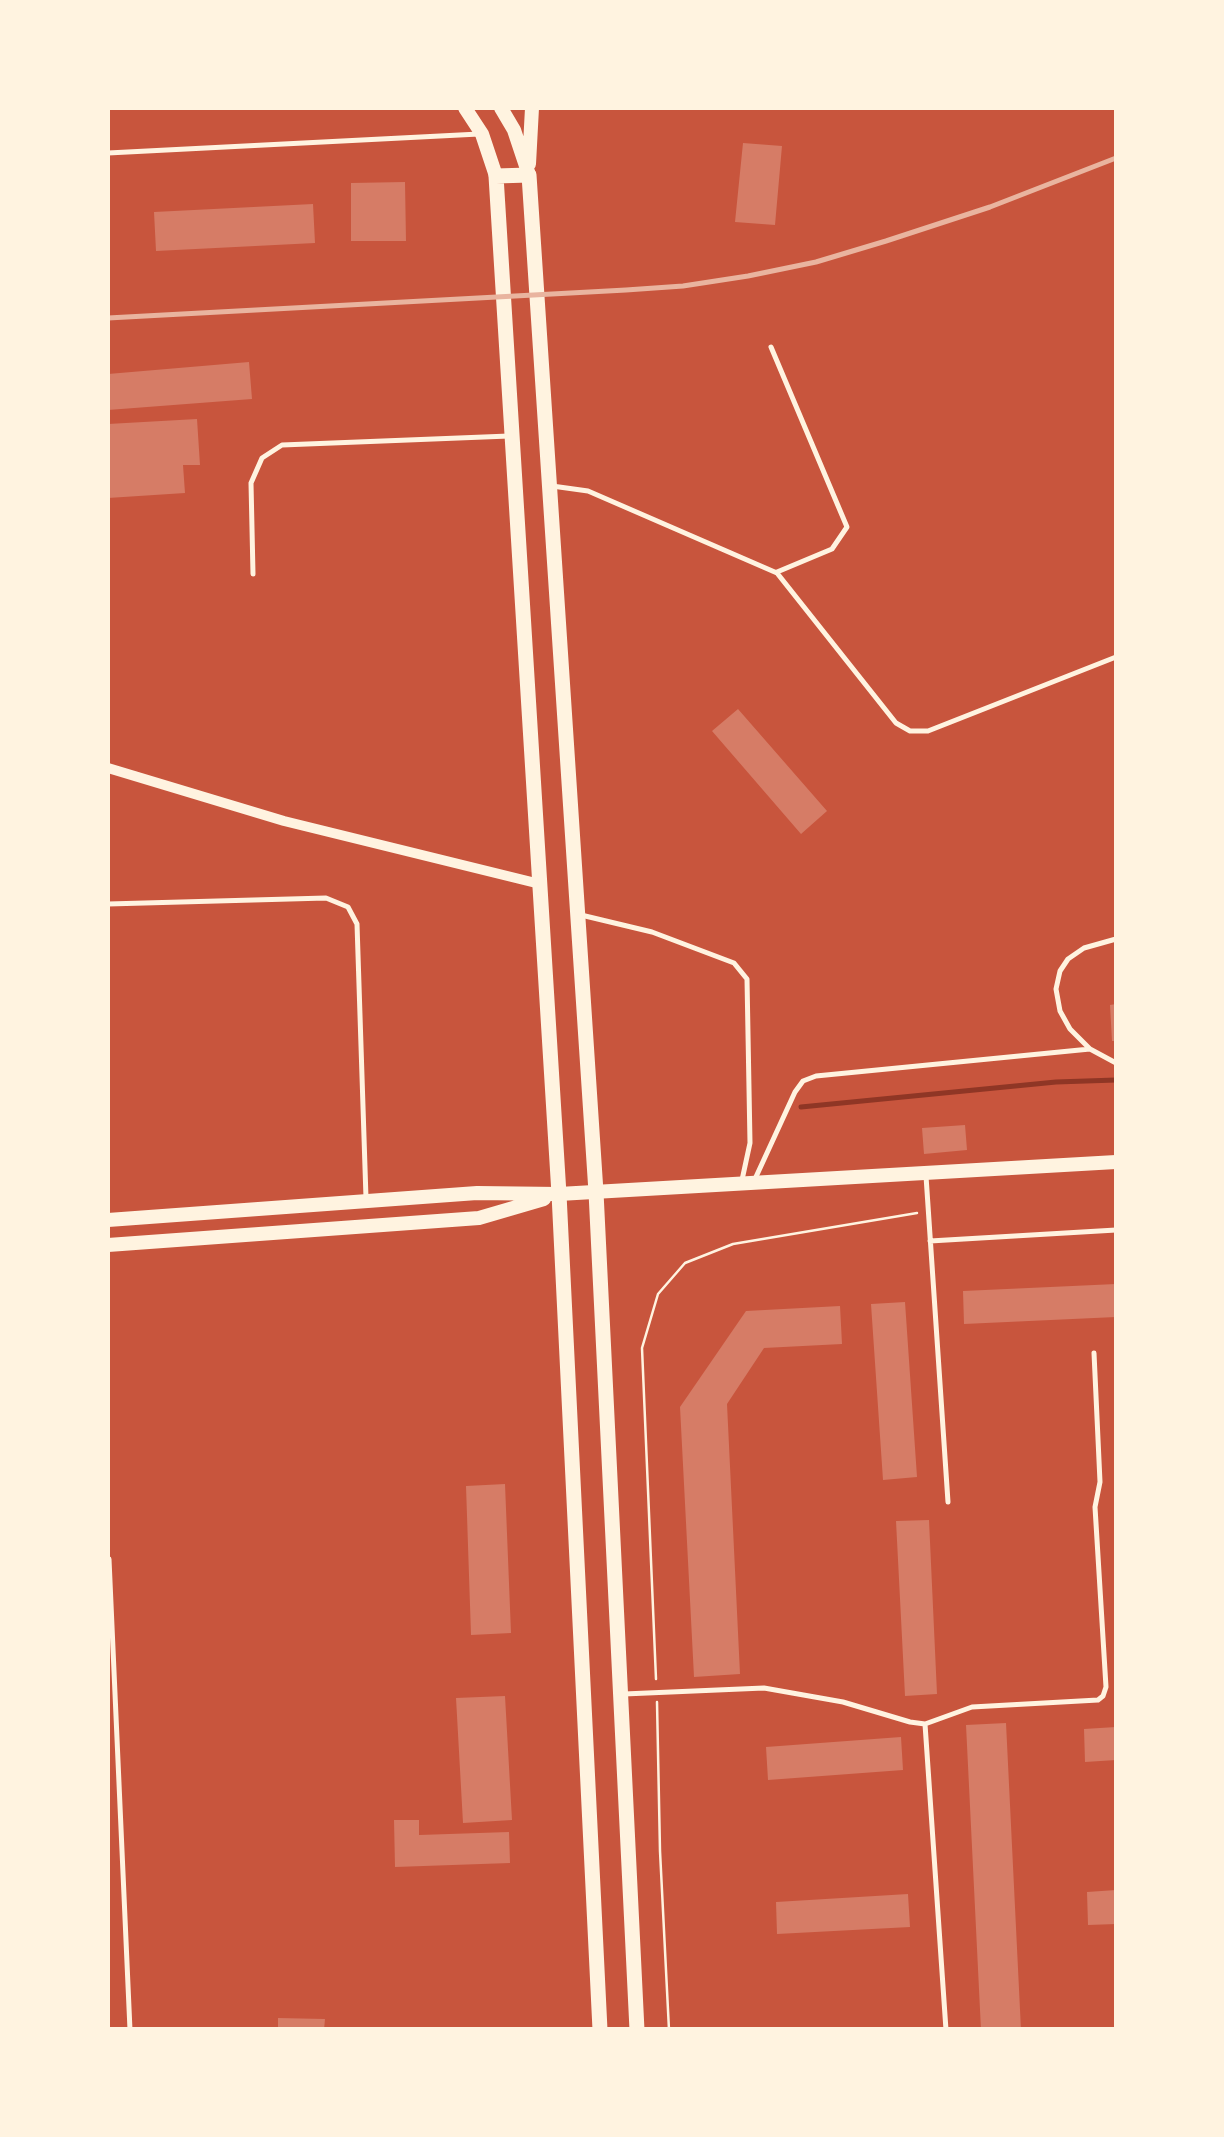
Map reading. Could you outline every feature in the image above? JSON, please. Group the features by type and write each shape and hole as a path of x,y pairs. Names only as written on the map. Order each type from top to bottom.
{"main road":[{"path":"465,108 482,134 496,176 559,1194 600,2030"},
{"path":"501,108 514,130 529,174"},
{"path":"532,108 529,174 596,1192 637,2030"},
{"path":"496,176 529,174"},
{"path":"108,1220 477,1193 559,1194 1116,1162"},
{"path":"108,1246 479,1218 559,1194"}],"street":[{"path":"108,768 284,820 540,884"}],"lane":[{"path":"108,153 482,134"},
{"path":"771,347 848,527 832,549 777,572"},
{"path":"253,574 251,483 262,458 282,445 512,436"},
{"path":"550,485 588,490 777,572 896,722 910,731 928,731 1116,656"},
{"path":"108,904 326,898 348,906 357,924 366,1201"},
{"path":"578,914 652,932 734,963 748,979 747,1182"},
{"path":"1116,939 1084,948 1068,958 1056,989 1060,1011 1070,1029 1090,1048 1116,1062"},
{"path":"747,1182 803,1081 816,1076 1090,1048"},
{"path":"926,1172 948,1502"},
{"path":"930,1240 1116,1230"},
{"path":"621,1694 764,1688 843,1702 926,1724 972,1707 1098,1700 1104,1696 1095,1507 1100,1482 1094,1353"},
{"path":"109,1559 130,2030"},
{"path":"926,1724 946,2030"}],"path":[{"path":"669,2030 642,1348 658,1294 685,1263 734,1244 928,1210"}],"building":[{"path":"743,143 782,146 775,225 735,222"},
{"path":"405,182 406,241 351,241 351,183"},
{"path":"313,204 315,243 156,251 154,212"},
{"path":"249,362 252,399 108,410 108,374"},
{"path":"197,419 200,465 183,465 185,493 108,498 108,424"},
{"path":"738,709 827,811 801,834 712,731"},
{"path":"1116,1004 1116,1041 1112,1041 1110,1005"},
{"path":"965,1125 967,1150 924,1154 922,1128"},
{"path":"1116,1284 1116,1317 964,1324 963,1291"},
{"path":"905,1302 917,1477 883,1480 871,1304"},
{"path":"840,1306 842,1344 764,1348 727,1404 740,1674 694,1677 680,1407 746,1311"},
{"path":"505,1484 511,1633 471,1635 466,1486"},
{"path":"929,1520 937,1694 905,1696 896,1521"},
{"path":"505,1696 512,1820 463,1823 456,1698"},
{"path":"1006,1723 1021,2030 981,2030 966,1725"},
{"path":"1116,1727 1116,1760 1085,1762 1084,1729"},
{"path":"901,1737 903,1770 768,1780 766,1747"},
{"path":"394,1820 419,1820 419,1835 509,1832 510,1863 395,1867"},
{"path":"1116,1890 1116,1924 1088,1925 1087,1892"},
{"path":"908,1894 910,1927 777,1934 776,1902"},
{"path":"278,2018 325,2019 324,2030 278,2030"}],"waterway":[{"path":"801,1107 1056,1082 1116,1080"}],"railway":[{"path":"108,318 626,290 748,276 816,262 886,241 990,207 1116,158"}]}
